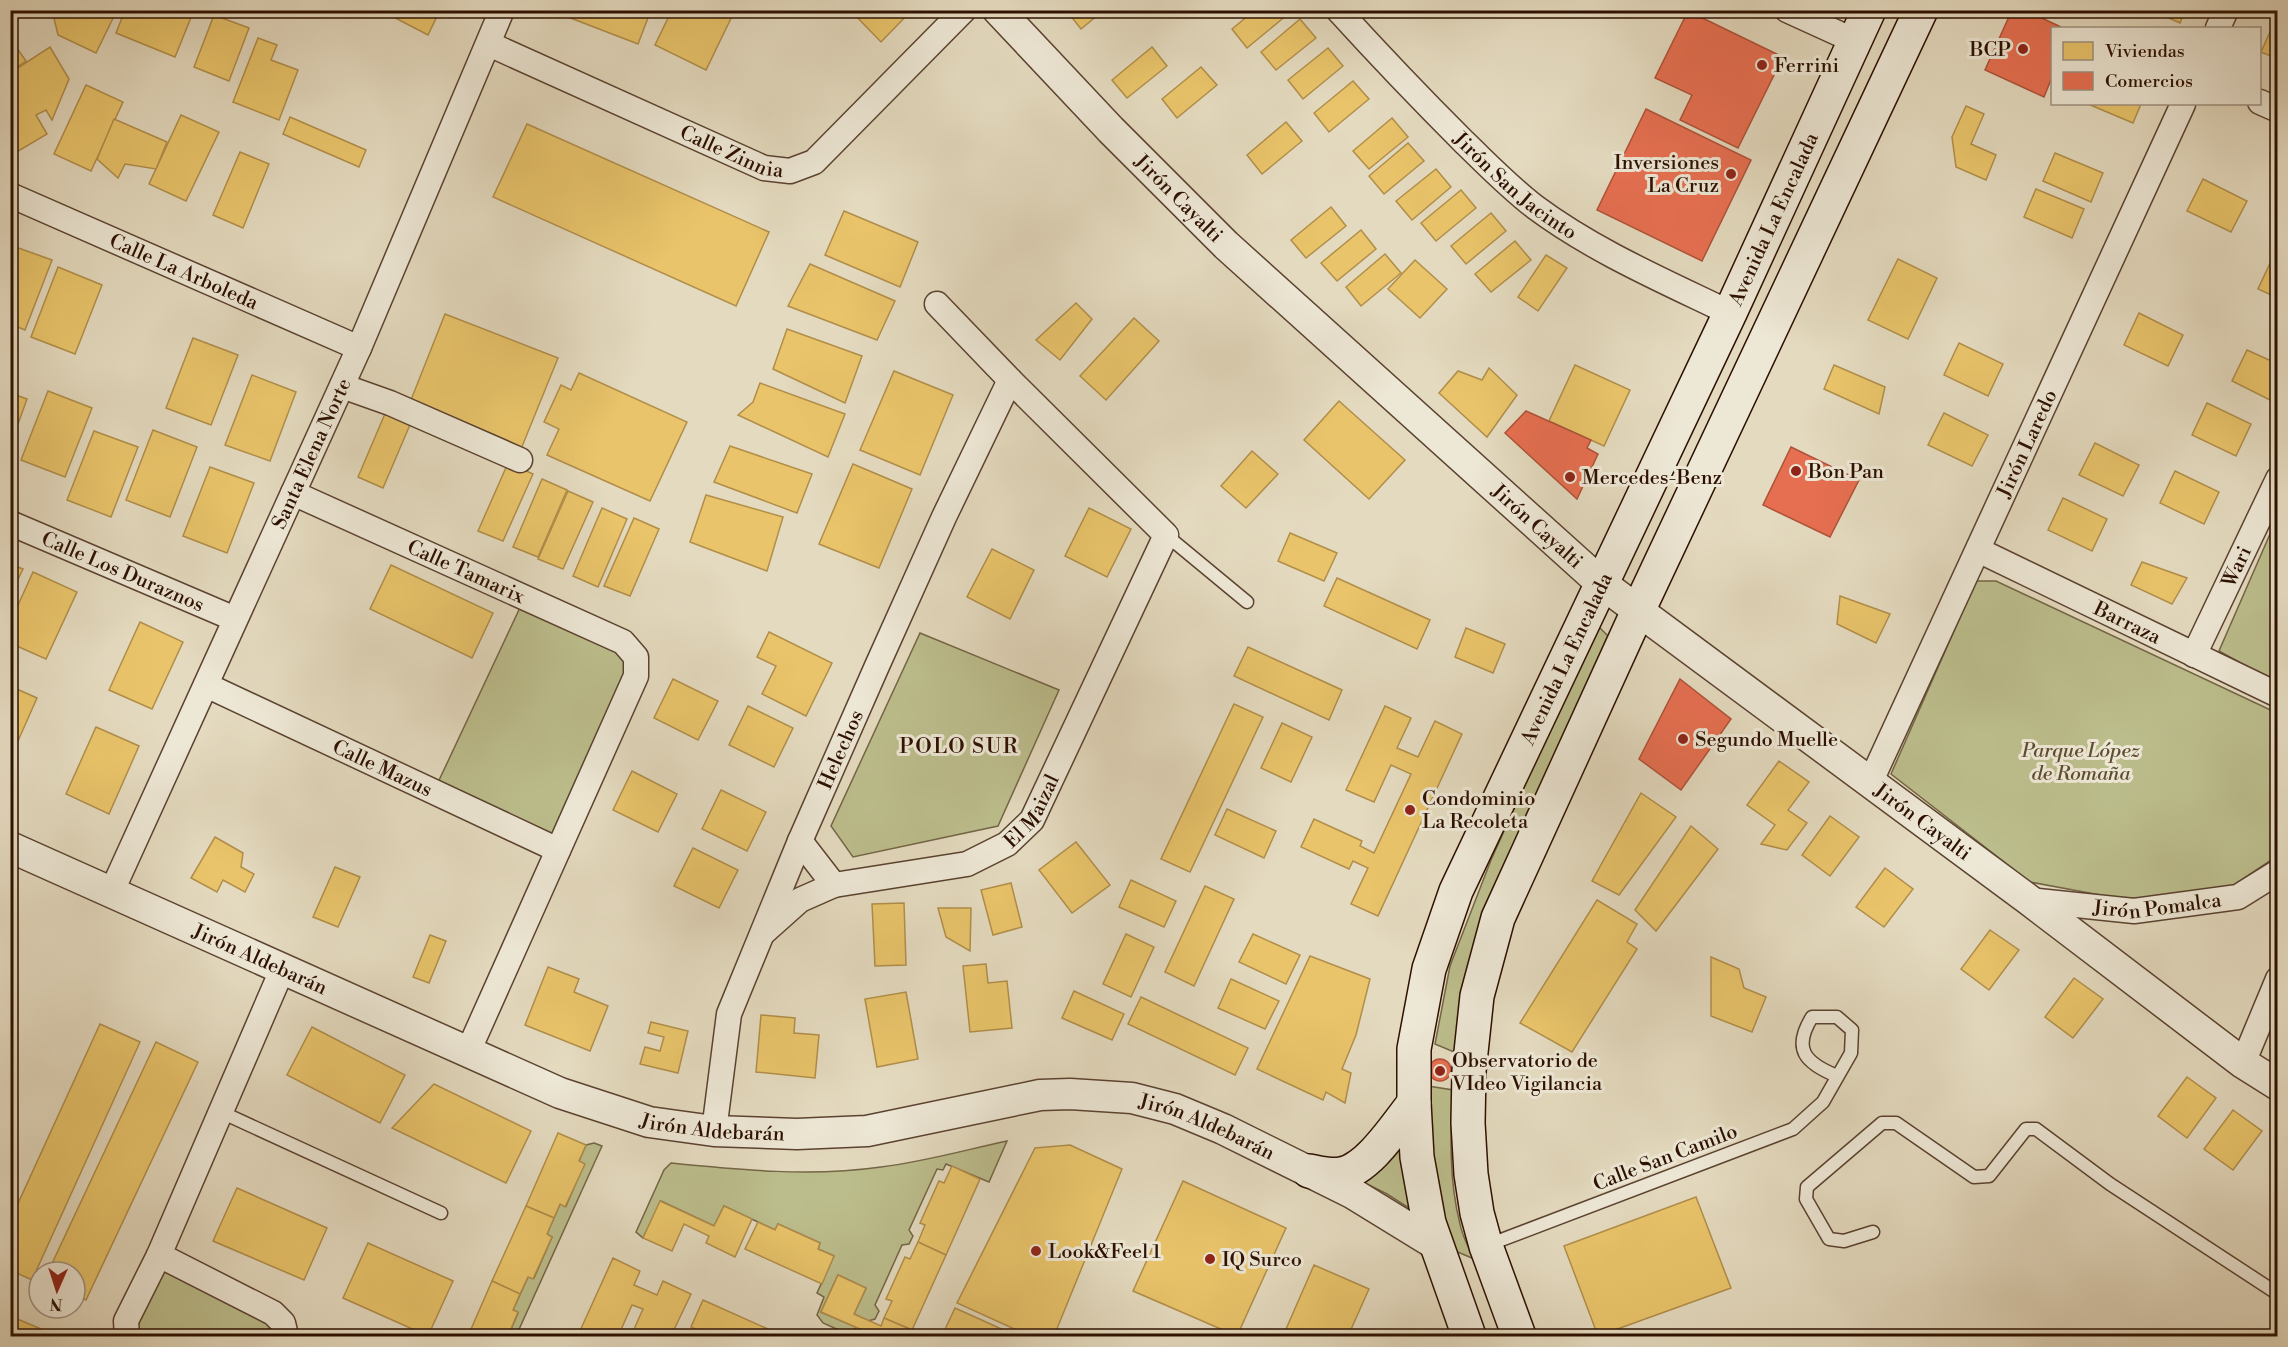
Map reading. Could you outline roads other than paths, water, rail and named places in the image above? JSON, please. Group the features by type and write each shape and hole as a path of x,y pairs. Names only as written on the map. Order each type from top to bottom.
{"main road":[{"name":"Avenida La Encalada","path":"1469,1336 1435,1244 1421,1187 1414,1103 1414,1049 1430,969 1456,891 1731,313 1869,10"},
{"path":"1519,1336 1486,1246 1471,1174 1468,1123 1469,1071 1477,996 1498,918 1638,611 1921,10"},
{"path":"1309,1171 1341,1174 1358,1168 1414,1103"},
{"path":"1435,1244 1469,1264 1479,1276 1495,1322 1504,1336"}],"street":[{"name":"Santa Elena Norte","path":"111,892 359,348 502,10"},
{"name":"Calle Zinnia","path":"489,44 764,168 790,171 814,162 964,10"},
{"name":"Jirón Cayalti","path":"998,10 1111,130 1226,245 1601,583 2029,900 2242,1063 2277,1085"},
{"name":"Jirón San Jacinto","path":"1338,10 1406,85 1510,187 1535,207 1607,252 1731,313"},
{"path":"1787,10 1855,41"},
{"path":"2218,27 2226,10"},
{"path":"2261,103 2277,110"},
{"name":"Jirón Laredo","path":"1870,783 2183,105"},
{"name":"Calle La Arboleda","path":"10,195 359,348"},
{"path":"937,304 1166,535"},
{"name":"Helechos","path":"714,1131 729,1014 800,841 944,517 1010,380"},
{"path":"342,386 390,403 520,460"},
{"name":"Wari","path":"2194,655 2277,479"},
{"name":"Calle Tamarix","path":"293,493 623,642 636,657 636,676 558,850"},
{"name":"Calle Los Duraznos","path":"10,523 236,619"},
{"name":"El Maizal","path":"764,933 800,900 834,885 966,864 1007,844 1032,820 1166,535"},
{"name":"Barraza","path":"1978,550 2277,695"},
{"name":"Calle Mazus","path":"206,685 558,850"},
{"path":"800,841 834,885"},
{"name":"Jirón Aldebarán","path":"10,847 560,1094 649,1122 714,1131 797,1134 867,1131 1040,1095 1101,1095 1132,1098 1175,1109 1222,1129 1362,1199 1435,1244"},
{"path":"467,1053 558,850"},
{"name":"Jirón Pomalca","path":"2029,900 2134,911 2238,897 2277,872"},
{"path":"127,1336 126,1321 159,1255 282,970"},
{"path":"2242,1063 2277,979"},
{"path":"159,1255 273,1313 283,1323 286,1336"}],"lane":[{"path":"1166,535 1247,602"},
{"name":"Calle San Camilo","path":"1486,1246 1793,1129 1823,1102 1851,1053 1852,1030 1837,1017 1812,1017 1802,1033 1804,1054 1817,1068 1837,1076"},
{"path":"221,1112 441,1213"},
{"path":"1874,1232 1844,1241 1829,1239 1806,1198 1807,1187 1882,1123 1896,1123 1974,1177 1989,1176 2026,1129 2036,1129 2110,1184 2277,1294"}],"place":[{"name":"BCP","path":"2023,49"},
{"name":"Ferrini","path":"1762,65"},
{"name":"Inversiones La Cruz","path":"1731,174"},
{"name":"Bon Pan","path":"1796,471"},
{"name":"Mercedes-Benz","path":"1570,477"},
{"name":"Segundo Muelle","path":"1683,739"},
{"name":"Condominio La Recoleta","path":"1410,810"},
{"name":"Observatorio de VIdeo Vigilancia","path":"1440,1071"},
{"name":"Look&Feel 1","path":"1036,1251"},
{"name":"IQ Surco","path":"1210,1259"}],"district":[{"name":"POLO SUR","path":"959,746"}],"park label":[{"name":"Parque López de Romaña","path":"2081,762"}]}
